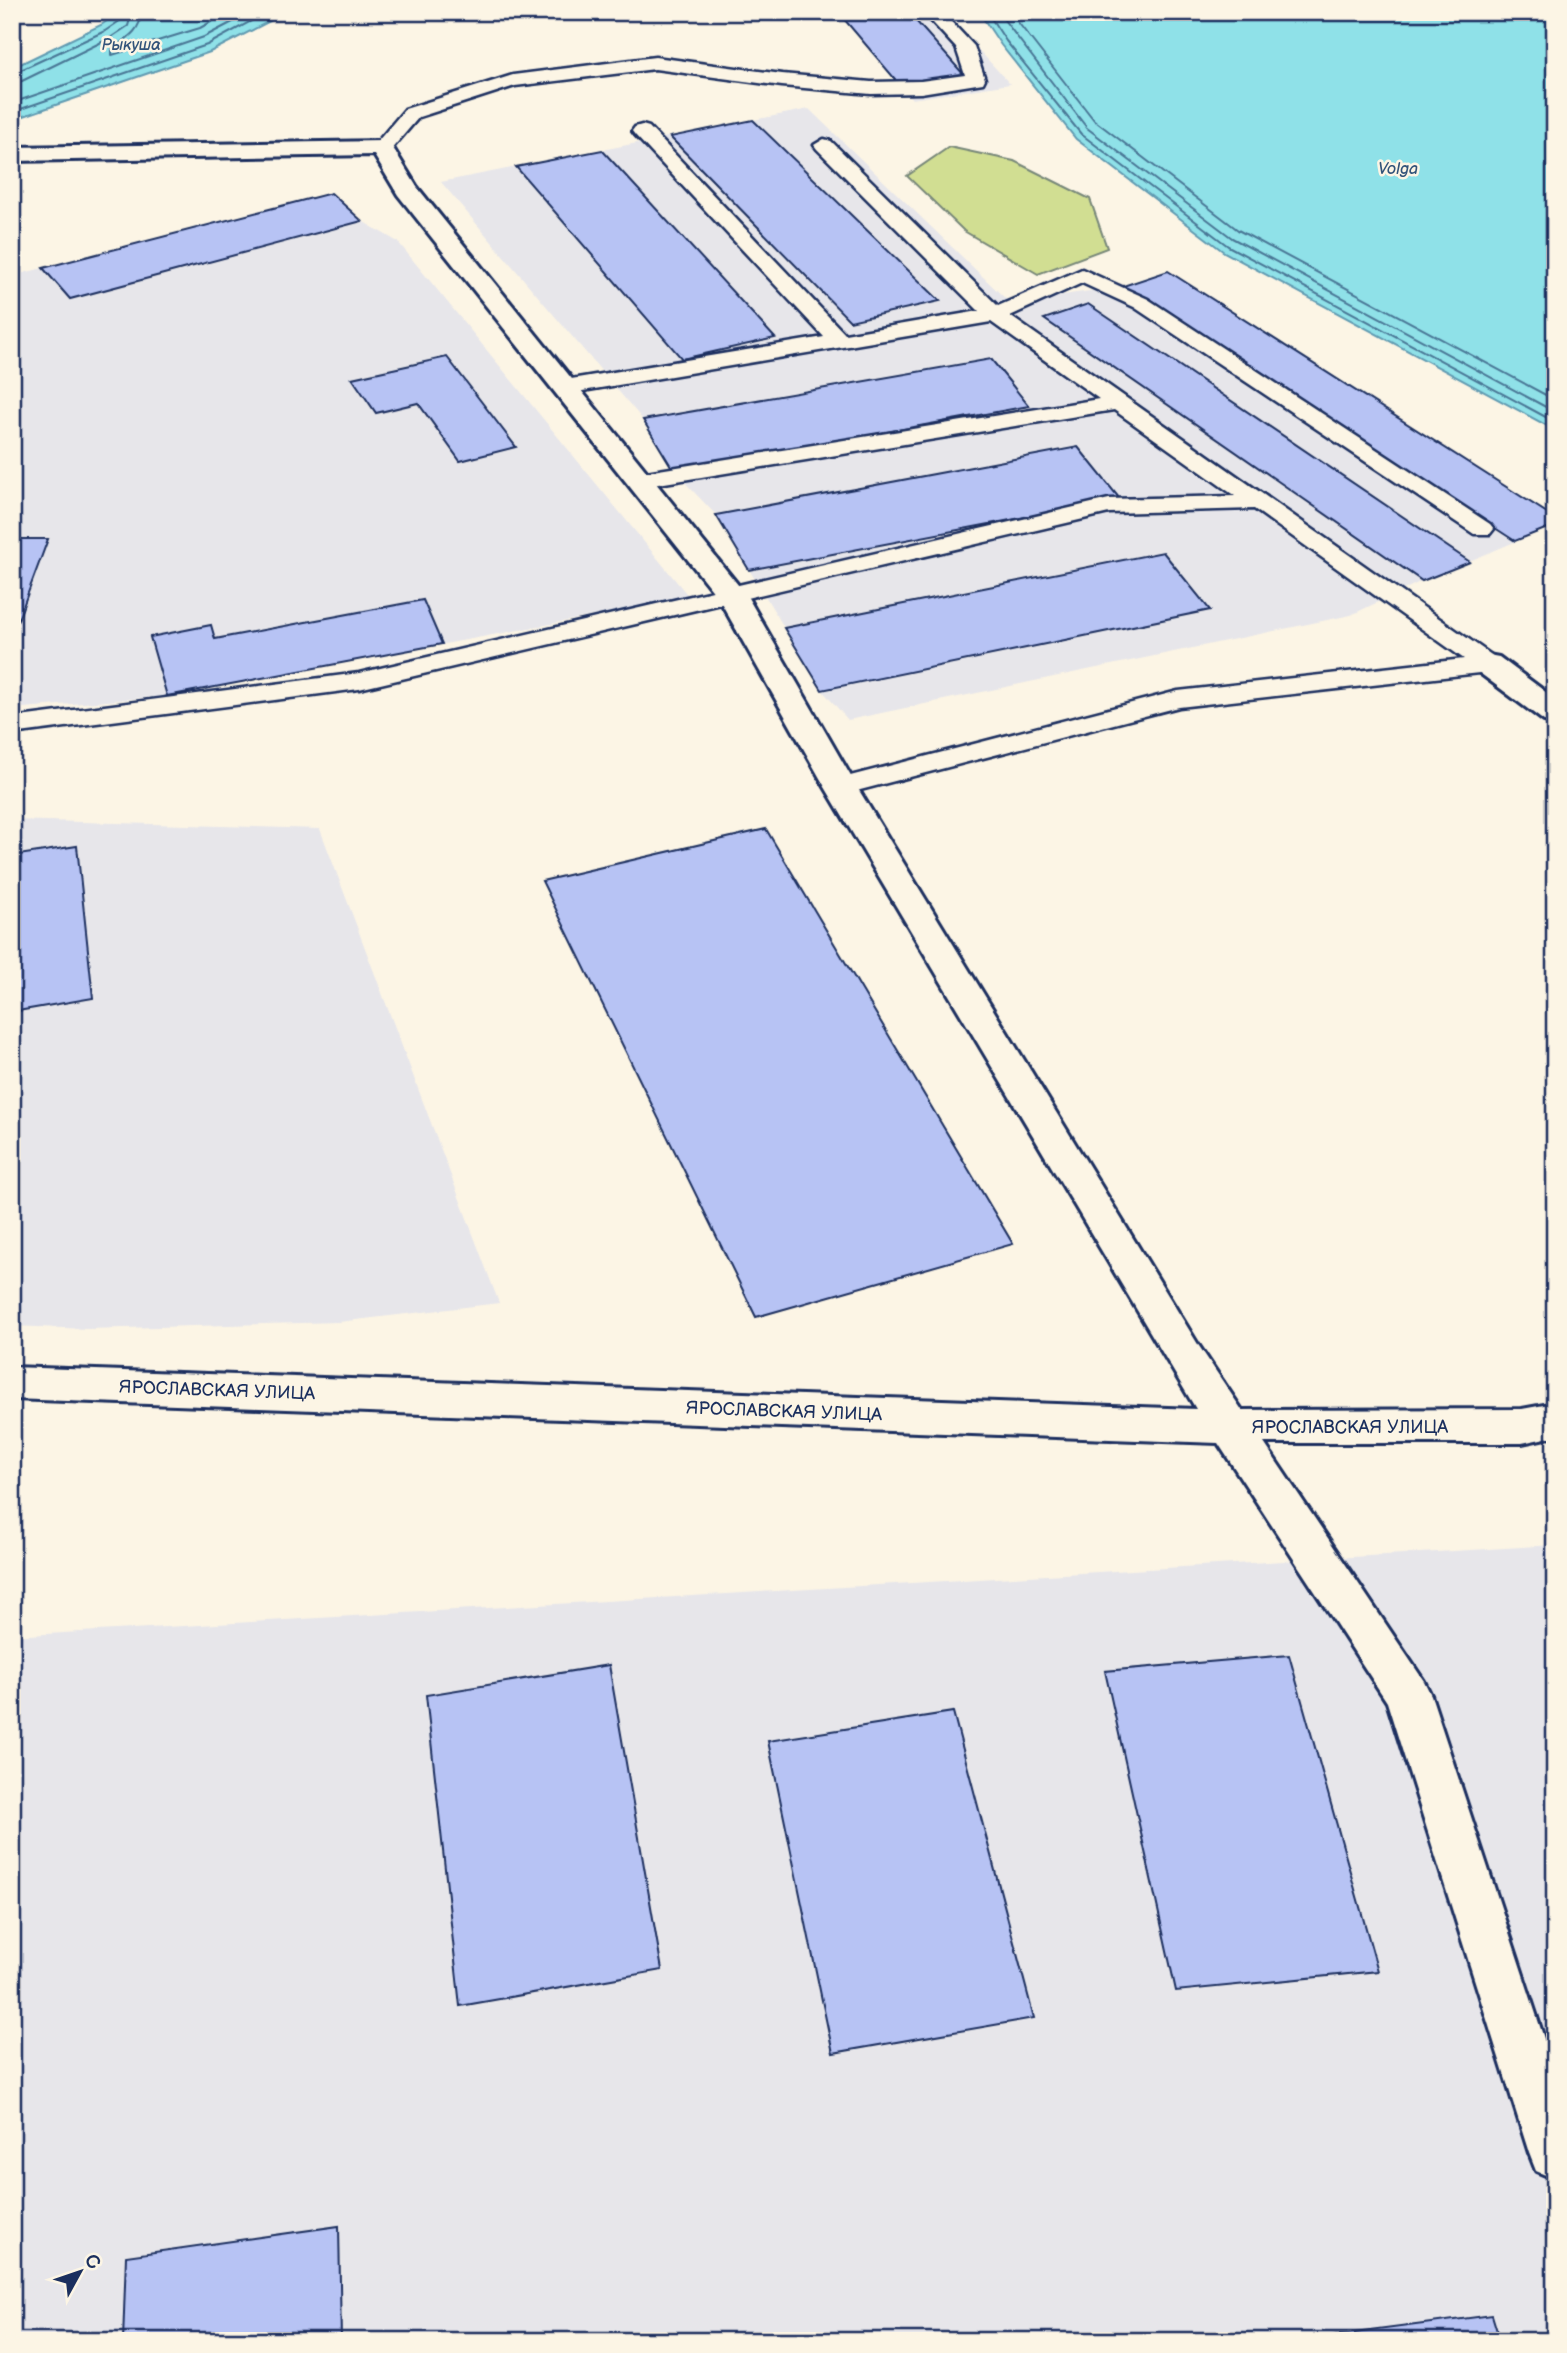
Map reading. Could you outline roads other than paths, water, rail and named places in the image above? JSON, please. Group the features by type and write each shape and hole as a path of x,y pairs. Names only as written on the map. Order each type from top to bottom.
{"street":[{"path":"12,155 382,148 407,190 732,596 841,788 1177,1345 1408,1695 1555,2153"},
{"path":"1488,664 1555,714"},
{"name":"ЯРОСЛАВСКАЯ УЛИЦА","path":"12,1383 1231,1427 1522,1426 1555,1419"}],"lane":[{"path":"382,148 412,114 513,81 655,63 782,80 871,88 920,87 976,79 965,46 932,12"},
{"path":"642,131 840,341"},
{"path":"824,145 995,315 1488,664"},
{"path":"565,387 995,315 1082,275 1142,303 1482,529"},
{"path":"640,481 1119,402"},
{"path":"12,726 359,681 1109,506 1260,502"},
{"path":"841,788 1178,699 1488,664"}],"water":[{"name":"Рыкуша","path":"120,12 277,12 270,21 210,52 12,120 12,68 101,25"},
{"name":"Volga","path":"979,12 1555,12 1555,430 1224,252 1076,139 1001,45"}]}
